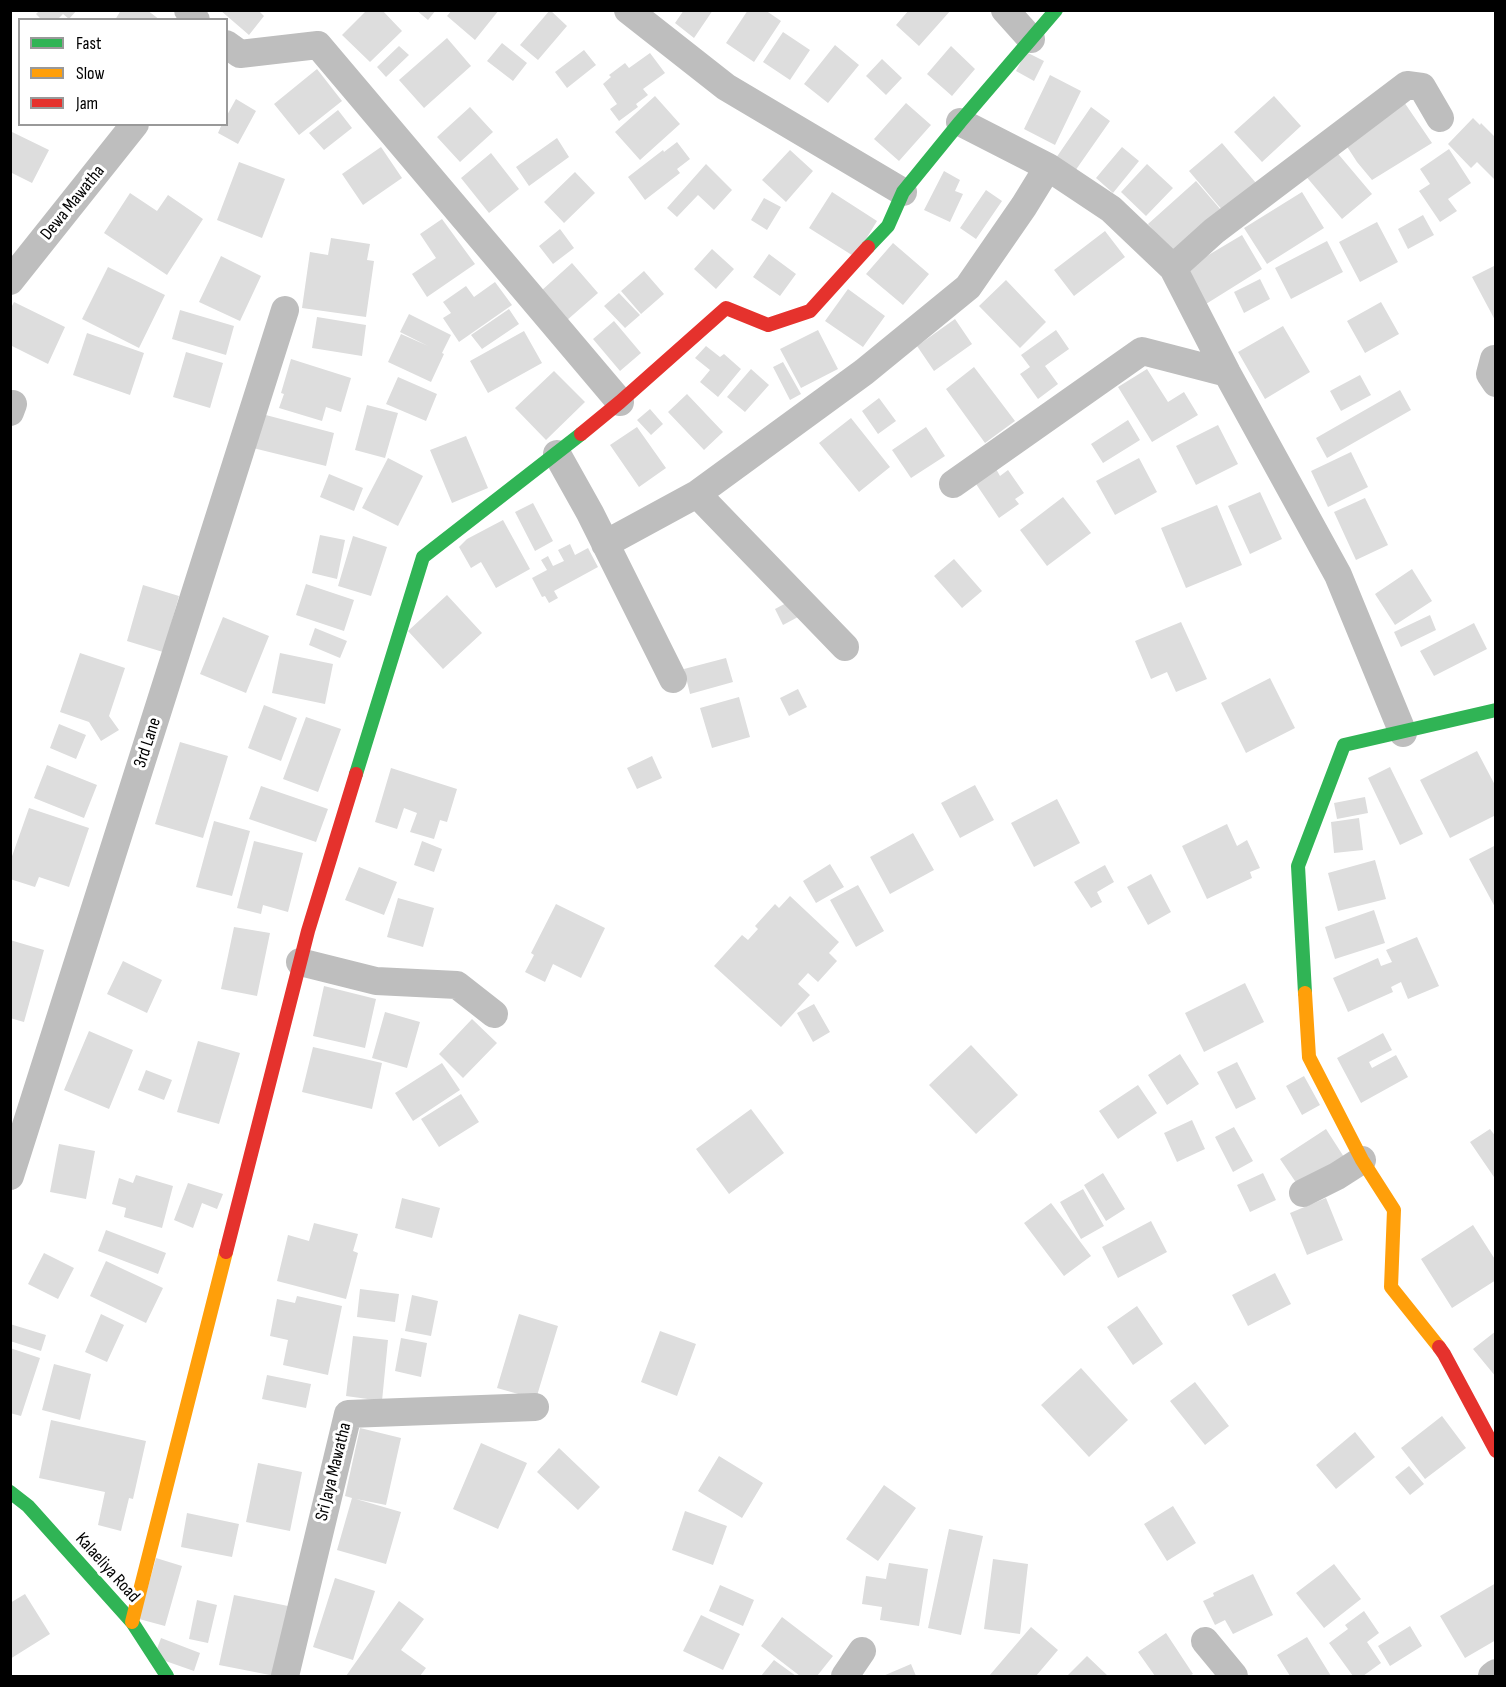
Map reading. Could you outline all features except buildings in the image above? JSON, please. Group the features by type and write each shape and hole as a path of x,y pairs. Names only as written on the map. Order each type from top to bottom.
{"street":[{"path":"628,10 726,87 903,192"},
{"path":"1005,10 1031,39"},
{"path":"132,1622 300,962 423,557 557,454 620,402 726,308 768,325 810,311 888,226 903,192 1056,10"},
{"path":"228,45 240,54 318,45 620,402"},
{"path":"1173,268 1214,231 1407,85 1422,87 1440,118"},
{"path":"960,123 1048,166 1111,209 1173,268 1227,373 1338,575 1403,733"},
{"name":"Dewa Mawatha","path":"10,281 133,126"},
{"path":"605,543 697,494 864,372 968,287 1024,206 1048,166"},
{"name":"3rd Lane","path":"10,1176 285,310"},
{"path":"953,484 1142,351 1227,373"},
{"path":"557,454 590,513 673,679"},
{"path":"697,494 845,647"},
{"path":"1496,710 1344,745 1298,866 1309,1056 1362,1160 1394,1210 1391,1287 1444,1354 1496,1451"},
{"path":"300,962 376,981 457,985 494,1014"},
{"path":"1303,1193 1362,1160"},
{"name":"Sri Jaya Mawatha","path":"285,1677 348,1414 535,1407"},
{"name":"Kalaeliya Road","path":"10,1492 28,1506 132,1622 167,1677"},
{"path":"1205,1641 1234,1677"},
{"path":"845,1677 862,1651"},
{"path":"1492,1677 1496,1673"}],"traffic: fast":[{"path":"868,247 888,226 903,192 1056,10"},
{"path":"356,774 423,557 581,434"},
{"path":"1305,993 1298,866 1344,745 1496,710"},
{"path":"10,1492 28,1506 132,1622 167,1676"}],"traffic: slow":[{"path":"1305,993 1309,1057 1362,1160 1394,1210 1391,1287 1439,1347"},
{"path":"132,1622 226,1252"}],"traffic: jam":[{"path":"581,434 726,308 768,325 810,311 868,247"},
{"path":"226,1252 308,931 356,774"},
{"path":"1439,1347 1496,1451"}]}
